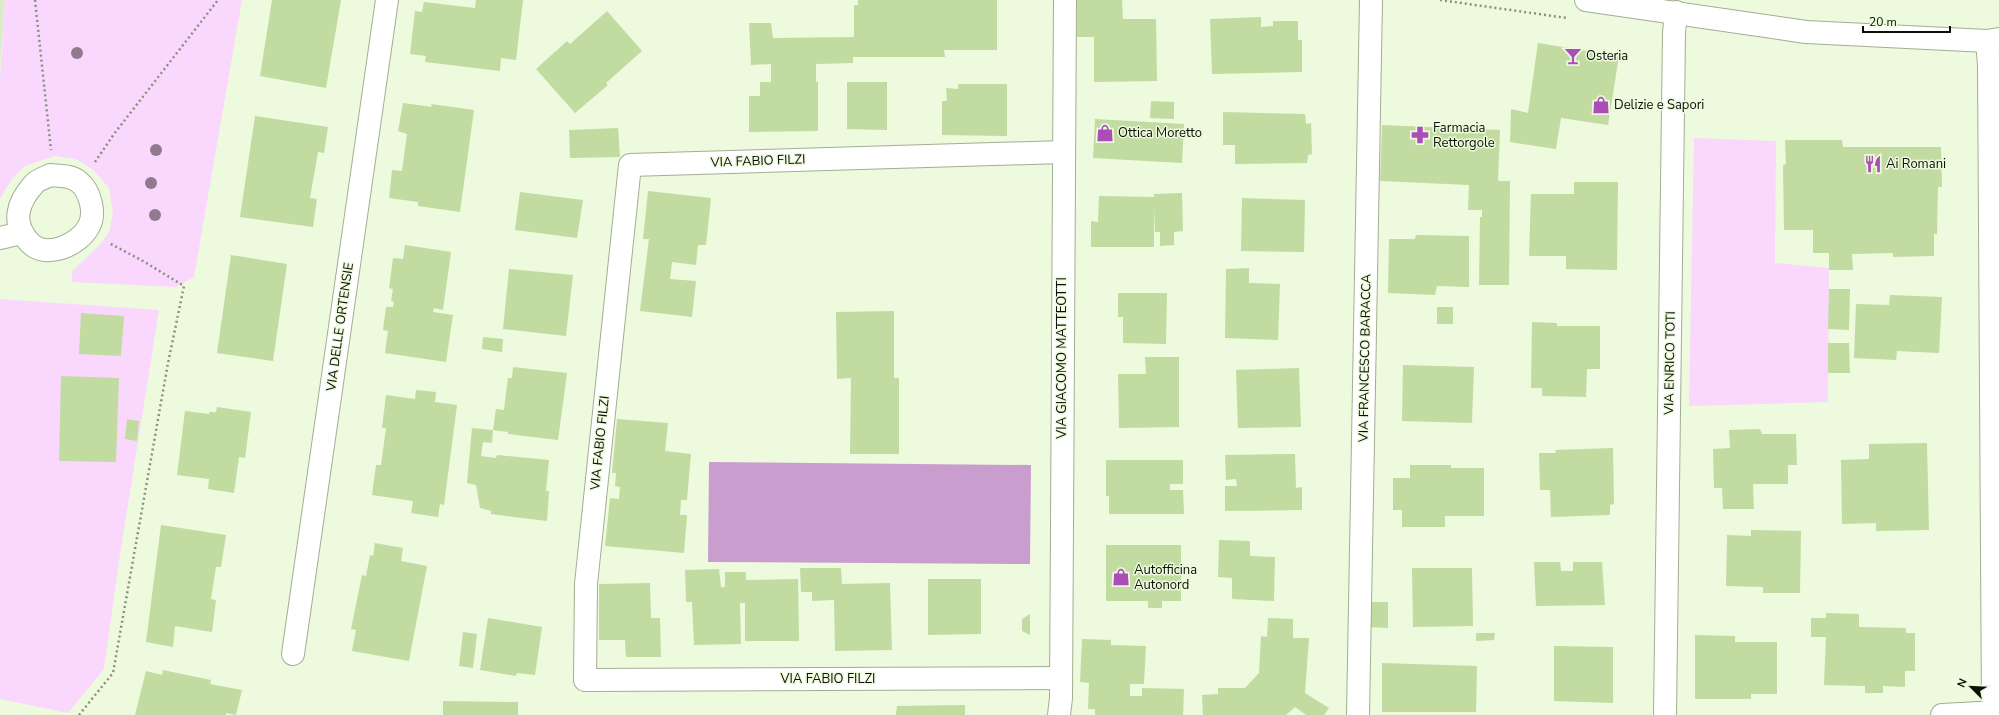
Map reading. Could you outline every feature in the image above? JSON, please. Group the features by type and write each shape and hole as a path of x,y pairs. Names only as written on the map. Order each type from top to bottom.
{"street":[{"name":"VIA DELLE ORTENSIE","path":"293,654 387,0"},
{"name":"VIA GIACOMO MATTEOTTI","path":"1058,715 1061,698 1065,0"},
{"name":"VIA FRANCESCO BARACCA","path":"1358,715 1371,0"},
{"path":"1586,0 1806,32 1993,40 1989,73 1996,712 1942,715"},
{"name":"VIA ENRICO TOTI","path":"1665,715 1674,33 1676,12"},
{"name":"VIA FABIO FILZI","path":"1061,678 585,680 585,624 586,584 630,165 1063,152"},
{"path":"0,238 21,233"}],"path":[{"path":"35,0 51,151"},
{"path":"92,166 114,134 218,0"},
{"path":"79,715 112,673 168,363 184,286 143,261"}],"shaded area":[{"path":"0,0 5,0 0,65"},
{"path":"5,0 242,0 194,277 176,287 71,282 73,270 101,244 109,232 113,213 109,188 95,172 75,159 55,156 25,166 11,180 0,199 0,78"},
{"path":"1694,138 1776,141 1775,263 1829,268 1828,402 1689,406"},
{"path":"0,299 159,310 119,561 104,669 68,713 0,699"},
{"path":"709,462 1031,465 1030,564 708,562"}],"building":[{"path":"272,0 341,0 326,88 260,76"},
{"path":"476,0 523,0 516,60 501,58 500,71 425,62 426,56 410,54 415,11 422,12 424,2 475,8"},
{"path":"858,0 997,0 997,50 944,50 945,57 853,57 853,63 816,64 816,82 818,82 818,131 749,132 749,96 760,96 760,82 771,82 771,64 751,65 749,23 771,23 773,38 854,37 854,5 858,5"},
{"path":"1077,0 1122,0 1123,19 1156,19 1157,81 1094,82 1094,37 1077,37"},
{"path":"607,11 642,51 606,83 608,85 575,113 536,69 567,41 570,44"},
{"path":"1261,17 1261,27 1273,26 1273,21 1298,21 1298,40 1302,40 1302,72 1212,74 1210,19"},
{"path":"1538,43 1619,56 1608,125 1561,118 1556,149 1510,142 1511,109 1528,113"},
{"path":"847,82 887,82 887,130 847,129"},
{"path":"958,84 1007,84 1007,136 942,135 942,101 947,101 946,88 958,89"},
{"path":"1151,101 1174,102 1174,119 1150,118"},
{"path":"403,103 432,107 431,104 474,110 460,212 418,206 418,202 389,198 392,170 402,171 407,134 398,131"},
{"path":"1223,112 1305,114 1306,124 1311,123 1312,154 1308,155 1307,163 1235,164 1235,145 1223,145"},
{"path":"255,116 328,127 324,153 318,152 310,198 317,199 313,227 240,217"},
{"path":"1095,119 1184,124 1182,163 1093,158"},
{"path":"1382,125 1500,130 1498,181 1510,181 1509,285 1479,285 1480,217 1482,217 1482,210 1468,210 1469,185 1380,181"},
{"path":"618,128 620,157 570,158 569,130"},
{"path":"1785,140 1842,140 1843,147 1941,147 1942,187 1938,187 1937,234 1934,234 1934,256 1893,257 1893,253 1852,254 1853,270 1829,270 1829,253 1813,253 1813,230 1784,230 1783,165 1786,164"},
{"path":"1574,182 1618,182 1617,270 1566,269 1566,256 1529,256 1531,194 1574,194"},
{"path":"648,191 711,198 706,245 698,245 696,265 672,262 670,279 696,281 692,317 640,311 649,239 643,239"},
{"path":"520,192 583,200 577,238 515,230"},
{"path":"1182,193 1183,231 1174,232 1174,245 1160,246 1160,232 1155,232 1154,208 1154,247 1091,247 1091,221 1098,222 1099,196 1154,197 1154,194"},
{"path":"1242,198 1305,200 1304,252 1241,251"},
{"path":"1416,235 1469,236 1469,287 1437,286 1435,295 1388,293 1389,239 1415,239"},
{"path":"405,245 451,252 443,310 434,308 433,312 453,315 446,362 385,353 388,331 383,330 386,307 393,307 394,302 391,301 393,289 389,288 393,258 403,259"},
{"path":"231,255 287,264 273,361 217,353"},
{"path":"1249,268 1249,283 1280,284 1278,340 1225,338 1226,269"},
{"path":"509,269 573,275 566,336 503,329"},
{"path":"1829,289 1850,289 1849,330 1828,329"},
{"path":"1118,293 1167,293 1166,344 1123,343 1123,317 1118,317"},
{"path":"1890,295 1942,297 1939,353 1897,351 1896,360 1854,358 1856,304 1889,305"},
{"path":"1437,307 1453,307 1453,324 1437,324"},
{"path":"894,311 894,378 899,378 899,454 850,454 851,378 837,379 836,312"},
{"path":"81,313 124,316 121,356 79,354"},
{"path":"1532,322 1557,323 1557,326 1600,326 1600,369 1587,369 1586,397 1542,396 1542,388 1531,388"},
{"path":"483,337 503,339 502,352 482,349"},
{"path":"1828,343 1849,343 1850,373 1828,373"},
{"path":"1145,357 1179,357 1179,427 1119,428 1118,374 1146,374"},
{"path":"1403,365 1474,367 1472,423 1402,421"},
{"path":"513,367 567,373 558,440 508,434 508,432 493,430 496,409 504,410 508,378 512,378"},
{"path":"1299,368 1301,427 1238,428 1236,370"},
{"path":"61,376 119,378 116,462 59,461"},
{"path":"416,390 436,392 435,402 457,405 444,505 440,504 438,517 411,513 413,501 372,495 376,465 381,465 386,428 382,428 386,395 415,399"},
{"path":"217,407 251,412 245,458 239,457 234,493 208,489 209,479 177,475 185,411 209,414 209,412 216,412"},
{"path":"127,419 139,421 137,441 125,439"},
{"path":"617,419 668,423 665,451 691,454 687,500 681,500 680,515 687,515 684,553 605,546 610,498 619,499 620,487 615,486 616,473 612,473"},
{"path":"472,428 493,430 492,443 483,442 481,456 496,458 497,455 549,460 546,491 549,491 547,521 491,514 491,511 480,508 476,485 467,483"},
{"path":"1760,429 1762,434 1796,434 1797,465 1788,465 1788,484 1753,484 1754,509 1723,509 1722,488 1714,488 1713,449 1730,448 1729,430"},
{"path":"1927,443 1929,530 1876,531 1876,523 1842,524 1841,460 1869,459 1869,444"},
{"path":"1613,448 1614,504 1610,505 1610,515 1551,517 1550,490 1540,490 1539,453 1556,453 1555,450"},
{"path":"1295,454 1296,488 1302,487 1302,510 1225,511 1225,486 1237,486 1236,479 1226,480 1225,455"},
{"path":"1106,460 1183,460 1183,484 1170,484 1170,490 1183,490 1184,514 1109,514 1109,496 1106,496"},
{"path":"1410,465 1451,465 1451,468 1484,468 1484,516 1445,516 1445,527 1402,527 1402,510 1393,510 1393,478 1410,478"},
{"path":"161,525 226,535 221,567 216,567 211,599 216,600 212,632 175,626 173,647 146,642"},
{"path":"1751,530 1801,531 1800,593 1763,593 1763,587 1726,586 1727,535 1751,536"},
{"path":"1219,540 1250,541 1250,556 1275,557 1274,601 1232,599 1232,578 1218,577"},
{"path":"375,543 403,548 401,561 427,566 409,661 352,651 356,630 351,629 362,575 366,576 370,555 373,556"},
{"path":"1106,545 1181,545 1181,601 1162,601 1162,608 1148,608 1148,601 1106,601"},
{"path":"1534,562 1560,562 1561,571 1573,571 1573,562 1602,562 1605,605 1536,606"},
{"path":"800,568 841,568 842,584 890,583 892,650 835,651 834,600 812,601 812,592 801,592"},
{"path":"1412,568 1472,568 1473,626 1413,627"},
{"path":"719,569 721,587 725,587 725,572 746,572 746,580 798,579 799,641 745,641 745,603 740,603 741,644 694,645 692,602 686,602 685,570"},
{"path":"928,579 981,579 981,634 928,635"},
{"path":"650,583 651,618 660,618 661,657 626,657 625,640 599,640 599,584"},
{"path":"1367,602 1388,602 1388,628 1366,627"},
{"path":"1826,613 1859,614 1859,627 1906,628 1906,633 1915,633 1915,671 1905,671 1905,687 1883,686 1883,693 1865,693 1865,686 1824,685 1826,637 1811,637 1811,618 1826,618"},
{"path":"1030,614 1030,635 1022,631 1022,619"},
{"path":"488,618 542,627 535,675 517,673 516,676 480,670"},
{"path":"1268,618 1293,619 1293,638 1309,638 1305,693 1329,708 1324,715 1306,715 1295,707 1286,715 1203,715 1202,695 1218,694 1218,688 1245,688 1259,673 1261,636 1267,637"},
{"path":"463,632 477,634 473,668 459,666"},
{"path":"1476,633 1495,633 1494,640 1476,641"},
{"path":"1695,635 1735,636 1735,642 1777,642 1777,694 1751,694 1751,699 1695,699"},
{"path":"1082,639 1111,640 1111,645 1146,646 1144,684 1130,684 1130,696 1142,696 1142,688 1184,689 1183,715 1095,715 1095,709 1088,709 1089,683 1080,682"},
{"path":"1554,646 1613,647 1613,703 1554,701"},
{"path":"1382,663 1477,666 1476,712 1382,712"},
{"path":"163,670 211,680 210,684 242,690 236,715 226,713 226,715 135,715 146,671 162,675"},
{"path":"443,701 518,702 518,715 443,715"},
{"path":"965,705 965,715 896,715 897,706"}],"place":[{"name":"Osteria","path":"1573,56"},
{"name":"Delizie e Sapori","path":"1601,105"},
{"name":"Ottica Moretto","path":"1105,133"},
{"name":"Farmacia Rettorgole","path":"1420,135"},
{"name":"Ai Romani","path":"1873,164"},
{"name":"Autofficina Autonord","path":"1121,577"}]}
